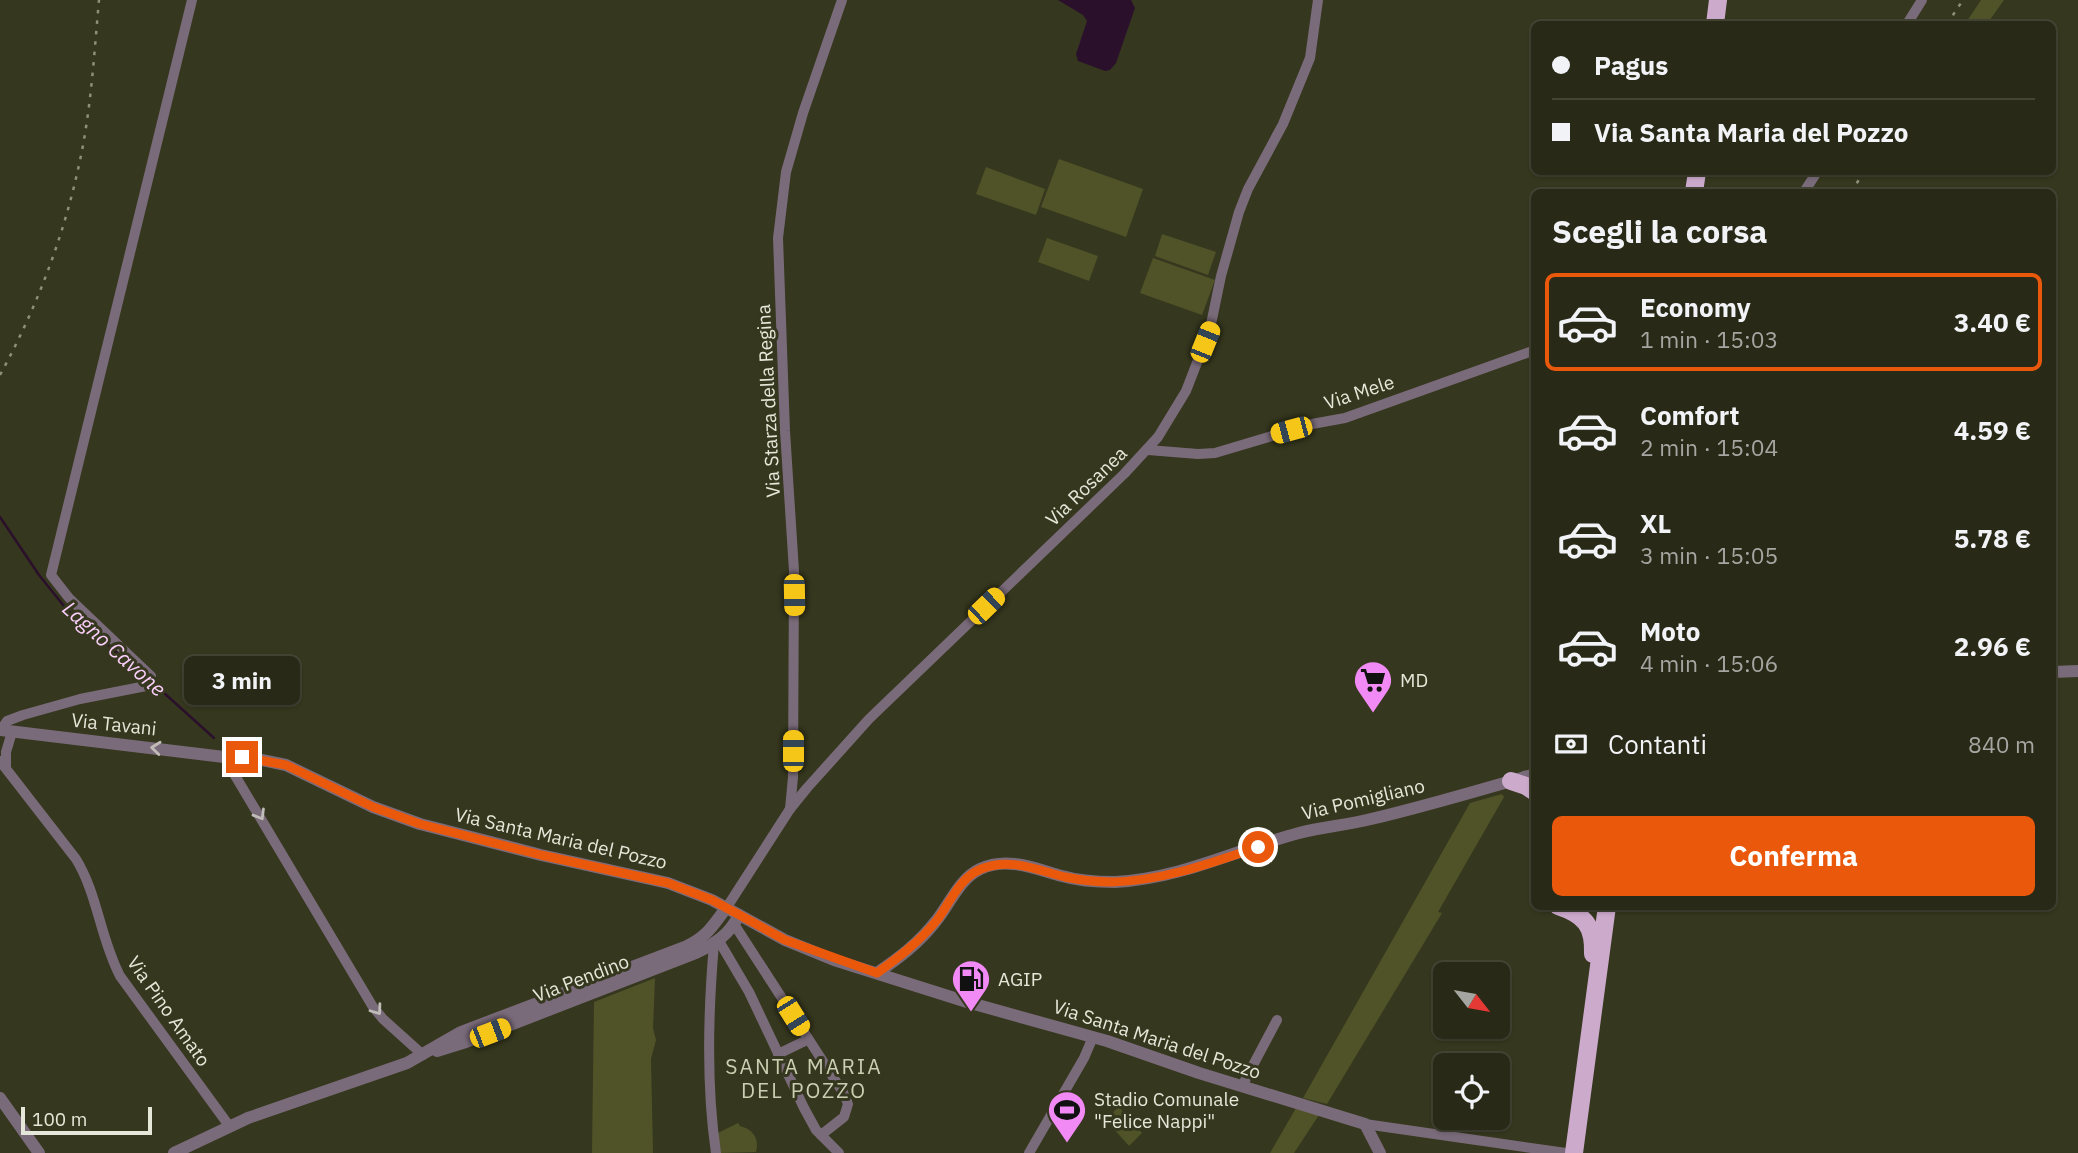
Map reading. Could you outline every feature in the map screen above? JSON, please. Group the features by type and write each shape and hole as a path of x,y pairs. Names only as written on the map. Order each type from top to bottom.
{"highway":[{"path":"1715,21 1718,0"},
{"path":"1511,781 1531,789"},
{"path":"1572,910 1585,920 1591,931 1594,1003"},
{"path":"1574,1153 1606,910"},
{"path":"1598,973 1613,910"}],"street":[{"path":"4,731 7,721 23,715 80,699 146,687 151,676 69,598 51,575 192,0"},
{"name":"Via Starza della Regina","path":"790,809 793,777 794,571 785,431 778,238 786,172 803,113 842,0"},
{"name":"Via Rosanea","path":"727,907 790,809 869,719 1148,450 1168,423 1186,391 1210,329 1239,212 1248,189 1283,124 1310,58 1318,0"},
{"path":"1909,21 1922,0"},
{"name":"Via Mele","path":"1148,450 1215,453 1312,424 1345,418 1531,351"},
{"path":"2056,672 2078,671"},
{"name":"Via Tavani","path":"4,731 224,757"},
{"name":"Via Pino Amato","path":"4,731 6,752 3,764 85,873 108,950 120,976 230,1126"},
{"path":"224,757 373,1007 423,1055"},
{"name":"Via Santa Maria del Pozzo","path":"224,757 242,757 286,765 373,807 420,824 541,855 668,883 727,907 737,919 785,940 900,981 1093,1037 1365,1124"},
{"name":"Via Pomigliano","path":"877,973 908,951 937,920 968,877 993,865 1023,865 1064,877 1113,882 1164,875 1224,859 1298,833 1369,820 1531,775"},
{"name":"Via Pendino","path":"174,1153 272,1109 407,1063 461,1032 687,946 702,939 727,907"},
{"path":"737,919 807,1040 848,1104 844,1117 821,1135"},
{"name":"Via Pendino","path":"423,1055 582,999 717,943 737,919"},
{"path":"717,943 749,992 804,1108 821,1135 839,1153"},
{"path":"716,1153 712,1127 710,993 717,943"},
{"name":"Via Pomigliano","path":"900,981 908,951"},
{"path":"1242,1086 1277,1020"},
{"path":"1029,1153 1084,1058 1093,1037"},
{"path":"778,1054 807,1040"},
{"path":"0,1098 38,1153"},
{"path":"1365,1124 1380,1153"},
{"path":"1365,1124 1566,1153"}],"green space":[{"path":"1981,0 2004,0 1989,21 1967,21"},
{"path":"1059,159 1143,189 1126,237 1041,207"},
{"path":"986,167 1045,189 1036,215 976,194"},
{"path":"1162,234 1216,252 1208,275 1155,256"},
{"path":"1047,238 1098,256 1089,281 1038,262"},
{"path":"1153,258 1215,280 1202,315 1140,293"},
{"path":"1502,794 1504,797 1438,912 1442,913 1327,1104 1303,1098 1470,803"},
{"path":"655,978 653,1028 656,1040 651,1059 653,1153 592,1153 594,1002"},
{"path":"1119,1107 1142,1133 1129,1146 1105,1119"},
{"path":"1296,1108 1319,1115 1294,1153 1270,1153"},
{"path":"738,1123 754,1135 757,1142 756,1152 719,1153 716,1134"}],"shaded area":[{"path":"1058,0 1131,0 1135,8 1116,63 1110,70 1105,71 1078,61 1076,54 1087,21 1083,15"}],"waterway":[{"name":"Lagno Cavone","path":"0,517 39,575 68,611 137,670"},
{"name":"Lagno Cavone","path":"153,683 214,738"}],"railway":[{"path":"0,375 47,273 65,220 86,124 99,0"},
{"path":"1949,21 1963,0"},
{"path":"1853,189 1862,175"}],"place":[{"name":"MD","path":"1373,714"},
{"name":"AGIP","path":"971,1013"},
{"name":"Stadio Comunale \"Felice Nappi\"","path":"1067,1144"}],"district":[{"name":"SANTA MARIA DEL POZZO","path":"804,1079"}],"route":[{"path":"242,757 286,765 373,807 420,824 541,855 668,883 727,907 785,940 834,960 877,973 908,951 937,920 968,877 980,869 993,865 1023,865 1064,877 1113,882 1198,867 1258,847"}]}
